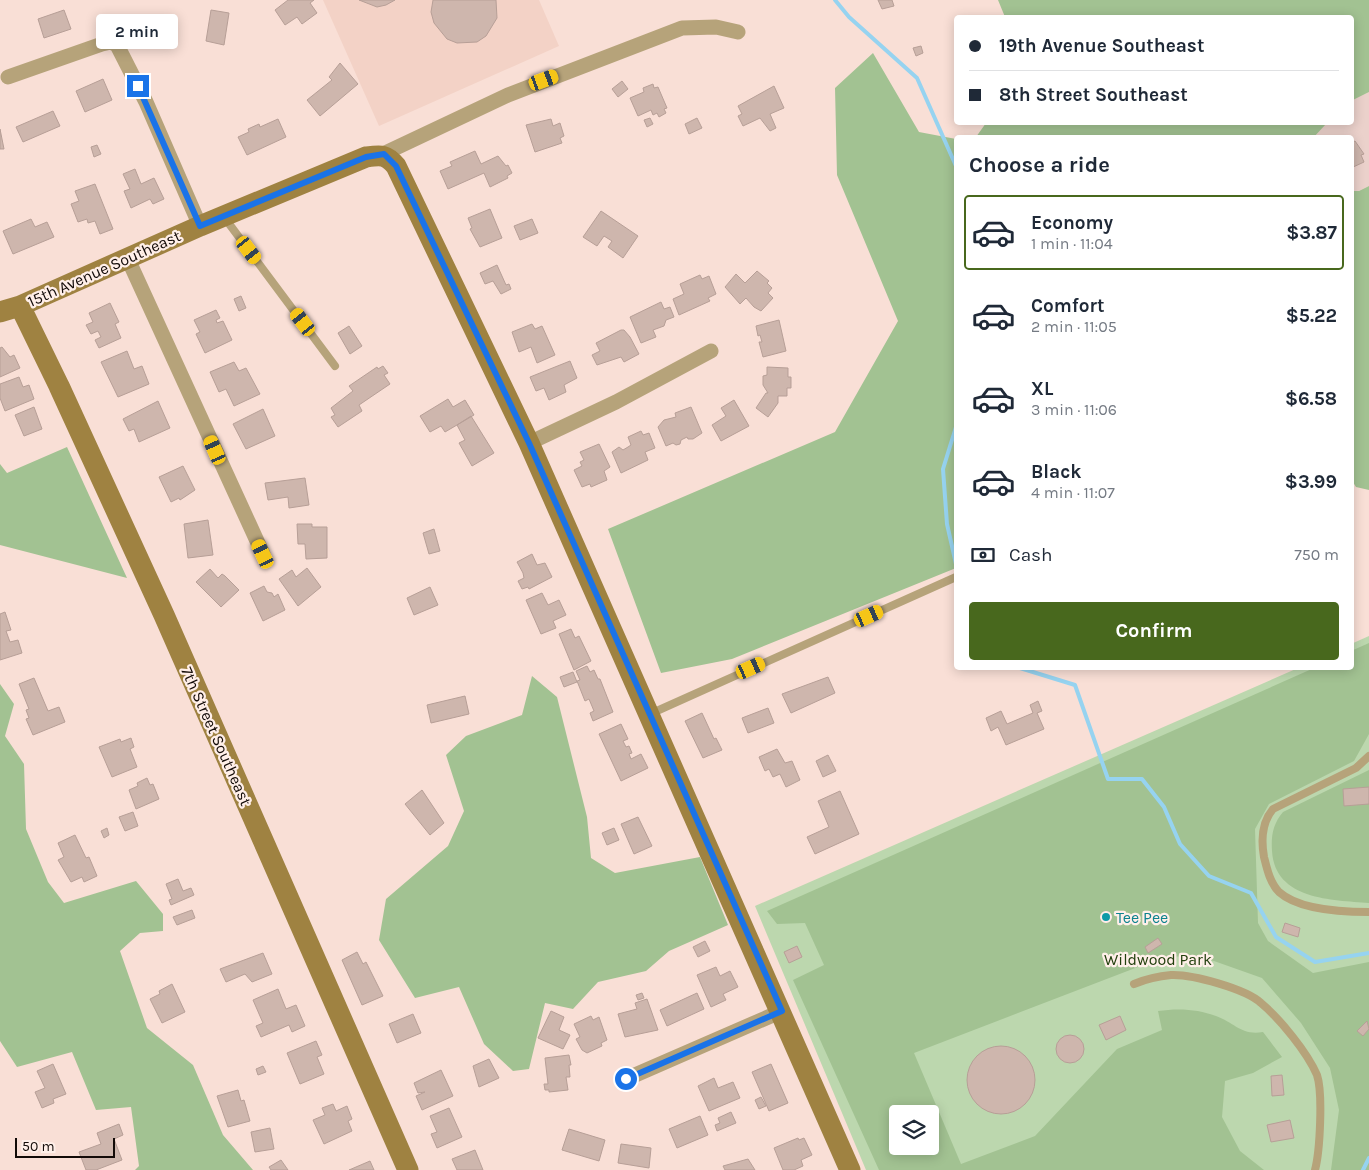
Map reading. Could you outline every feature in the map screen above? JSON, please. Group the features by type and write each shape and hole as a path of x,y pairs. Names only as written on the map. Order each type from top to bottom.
{"street":[{"name":"15th Avenue Southeast","path":"10,309 223,216 366,157 384,154 508,95 682,28 716,27 738,32"},
{"path":"8,78 102,44 114,43 123,54 200,226"},
{"path":"384,154 396,166 529,443 648,715 782,1011 850,1170"},
{"path":"127,257 263,554"},
{"name":"7th Street Southeast","path":"10,309 59,386 164,616 408,1170"},
{"path":"529,443 616,402 711,351"},
{"path":"626,1079 782,1011"}],"lane":[{"path":"223,216 335,366"},
{"path":"648,715 954,578"},
{"path":"1369,756 1356,768 1273,809 1266,817 1262,848 1273,884 1280,893 1321,908 1369,912"},
{"path":"1134,984 1173,975 1221,985 1261,1002 1301,1050 1316,1075 1319,1084 1319,1147 1315,1170"}],"shaded area":[{"path":"323,0 539,0 559,46 379,126"},
{"path":"1369,92 1369,186 1359,191 1354,191 1354,135 1316,135 1325,125 1354,125 1354,100"}],"green space":[{"path":"998,0 1369,0 1369,92 1354,100 1354,15 1004,15"},
{"path":"873,53 919,132 954,139 954,569 732,659 661,673 608,529 835,432 898,321 837,175 835,88"},
{"path":"985,125 1325,125 1316,135 977,135"},
{"path":"1369,186 1369,490 1356,487 1354,484 1354,191 1359,191"},
{"path":"67,447 127,578 0,545 0,464 7,473"},
{"name":"Wildwood Park","path":"1369,636 1369,1170 866,1170 755,906 1293,670 1354,670 1354,643"},
{"name":"Wildwood Park","path":"1369,643 1369,734 1354,761 1269,804 1255,829 1258,923 1268,941 1313,973 1369,962 1369,1170 1331,1170 1339,1110 1330,1068 1301,1023 1262,978 1214,961 1191,956 1164,957 914,1053 936,1105 889,1105 889,1155 939,1155 939,1112 961,1164 1035,1136 1117,1049 1162,1030 1158,1011 1188,1010 1202,1012 1223,1019 1244,1031 1263,1032 1282,1057 1253,1073 1225,1081 1222,1117 1240,1151 1264,1170 879,1170 793,980 824,965 805,923 777,924 767,911 1309,670 1354,670 1354,650"},
{"path":"532,676 557,697 587,817 591,858 615,873 700,857 728,925 669,951 646,971 598,982 573,1009 545,1003 529,1069 513,1071 484,1044 459,987 415,998 379,940 386,899 448,846 464,811 446,755 466,736 522,715"},
{"path":"0,684 14,704 5,736 24,764 26,829 48,882 64,903 136,881 163,914 163,931 140,933 120,951 147,1028 193,1065 223,1135 253,1170 135,1170 139,1166 131,1107 96,1110 72,1052 17,1067 0,1041"},
{"path":"1369,770 1369,903 1323,898 1294,888 1283,879 1276,867 1272,851 1273,830 1280,816 1283,812"}],"building":[{"path":"288,0 314,0 310,3 317,13 302,24 297,17 285,25 275,10"},
{"path":"359,0 395,0 377,7"},
{"path":"433,0 496,0 497,18 486,36 477,42 457,43 447,39 434,23 431,12"},
{"path":"878,0 892,0 894,6 882,9"},
{"path":"64,10 71,29 44,38 38,19"},
{"path":"211,10 229,13 224,45 206,41"},
{"path":"921,46 923,53 916,56 913,48"},
{"path":"340,63 358,84 320,116 307,100 332,80 329,77"},
{"path":"103,79 112,100 85,112 76,91"},
{"path":"622,81 628,89 618,97 612,89"},
{"path":"653,84 654,88 658,87 667,108 664,109 666,113 659,117 657,113 653,115 651,110 638,116 630,98 644,92 643,88"},
{"path":"774,86 784,108 770,114 776,128 770,131 760,118 743,126 738,116 742,114 738,106"},
{"path":"53,111 60,126 23,142 16,127"},
{"path":"650,118 653,124 647,127 644,120"},
{"path":"697,118 702,128 689,134 685,124"},
{"path":"278,119 286,137 247,155 238,137 249,132 248,129 259,124 260,127"},
{"path":"551,119 553,126 560,123 564,136 560,138 562,143 535,152 526,125"},
{"path":"0,129 4,149 0,149"},
{"path":"1354,142 1364,154 1361,155 1364,162 1354,167"},
{"path":"97,145 101,154 94,157 91,147"},
{"path":"475,151 481,164 498,156 506,166 508,165 512,173 507,176 508,178 490,187 484,173 448,189 440,171 452,166 450,162"},
{"path":"135,169 141,184 154,178 164,199 153,204 150,199 131,208 124,191 130,189 123,174"},
{"path":"95,184 113,229 100,234 95,221 88,223 87,219 78,222 71,204 79,201 75,191"},
{"path":"490,209 502,238 480,247 470,229 472,228 468,218"},
{"path":"601,211 638,236 623,258 608,247 612,241 604,236 597,246 583,237"},
{"path":"31,219 35,227 47,222 54,237 13,254 3,231"},
{"path":"532,219 538,233 520,240 514,226"},
{"path":"497,265 506,285 509,284 511,289 501,294 493,281 485,284 480,273"},
{"path":"757,271 769,281 767,283 772,288 768,293 773,298 761,311 754,307 746,298 740,304 725,287 736,274 745,283"},
{"path":"700,275 702,279 709,276 716,294 708,298 710,301 679,315 673,299 684,294 680,284"},
{"path":"241,296 246,308 239,311 234,299"},
{"path":"661,302 664,309 670,307 674,317 666,320 664,326 653,330 656,337 641,343 630,317"},
{"path":"110,303 119,322 115,324 121,338 99,348 95,340 101,337 98,331 91,334 86,325 93,322 89,313"},
{"path":"216,310 220,318 216,320 217,323 223,321 232,340 205,353 196,334 200,332 194,320"},
{"path":"779,320 786,351 763,357 759,342 762,342 760,335 758,336 756,326"},
{"path":"532,324 535,329 542,326 555,355 537,363 531,347 519,352 512,332"},
{"path":"349,326 362,346 350,354 338,333"},
{"path":"624,330 630,337 639,354 624,362 621,357 597,365 592,355 600,351 596,343"},
{"path":"2,347 10,357 14,355 20,368 0,377 0,348"},
{"path":"127,351 134,369 142,366 149,384 118,397 101,362"},
{"path":"570,361 577,378 564,385 566,392 549,400 544,388 536,391 530,377"},
{"path":"234,362 239,371 246,368 260,394 234,406 226,389 219,392 210,372"},
{"path":"383,366 388,373 384,375 390,384 359,405 362,411 338,427 331,417 335,415 331,408 353,391 349,386 377,367 378,369"},
{"path":"767,367 788,368 788,377 791,377 791,388 787,388 787,396 778,396 778,403 768,417 756,408 766,393 768,393 763,385 763,376 767,375"},
{"path":"19,377 23,387 29,385 34,399 5,411 0,398 0,384"},
{"path":"448,399 453,407 465,400 474,415 445,432 441,426 430,432 420,416"},
{"path":"734,400 749,426 721,441 712,425 726,416 721,408"},
{"path":"158,401 170,428 139,442 134,429 129,431 123,419"},
{"path":"34,407 42,429 24,436 15,415"},
{"path":"691,407 702,433 693,439 688,439 687,437 681,440 680,444 676,445 673,443 666,446 658,427 664,420 676,417 675,413"},
{"path":"263,409 275,436 246,449 233,424"},
{"path":"471,416 494,453 472,466 459,443 465,440 457,425"},
{"path":"641,431 643,435 649,433 655,448 645,452 648,460 621,473 612,452 619,447 623,450 631,445 628,437"},
{"path":"599,444 610,467 604,471 607,480 591,487 590,484 582,487 574,470 582,466 580,462 584,460 580,452"},
{"path":"183,466 195,490 180,500 179,498 171,502 159,477"},
{"path":"305,478 309,505 289,508 288,497 268,500 265,483"},
{"path":"208,520 213,555 188,558 184,524"},
{"path":"297,524 327,527 327,558 306,559 305,544 298,544"},
{"path":"434,529 440,551 429,554 423,533"},
{"path":"532,554 537,565 545,563 552,577 529,589 528,587 522,589 518,581 524,578 517,562"},
{"path":"307,568 321,587 298,606 279,579 292,570 296,577"},
{"path":"210,569 218,578 222,574 225,576 239,590 221,607 196,582"},
{"path":"264,586 267,592 272,593 274,597 278,594 285,610 263,621 250,593"},
{"path":"430,587 438,605 414,615 407,598"},
{"path":"542,593 548,605 559,600 566,615 553,621 556,628 541,634 526,600"},
{"path":"5,612 11,630 6,631 10,642 18,640 22,653 0,660 0,614"},
{"path":"571,629 575,638 579,636 591,661 574,670 559,634"},
{"path":"587,666 590,672 594,670 598,679 600,679 613,712 593,721 590,713 594,711 589,699 585,701 577,681 580,680 576,671"},
{"path":"573,672 577,682 564,687 560,677"},
{"path":"828,677 835,693 791,713 782,694"},
{"path":"34,678 48,711 59,707 65,722 33,735 26,719 29,718 26,710 29,709 19,684"},
{"path":"465,696 469,714 431,723 427,705"},
{"path":"1038,701 1042,711 1037,713 1044,729 1006,745 998,727 991,731 986,718 1001,711 1007,724 1033,713 1030,705"},
{"path":"768,708 774,723 748,733 742,718"},
{"path":"702,713 714,739 716,738 722,750 703,758 685,721"},
{"path":"621,724 628,739 623,741 626,747 629,746 632,753 629,754 631,759 641,754 648,768 621,781 599,734"},
{"path":"131,738 134,747 130,749 137,767 112,777 99,747 120,739 121,742"},
{"path":"777,749 785,763 792,761 800,780 786,787 780,774 773,777 769,769 765,771 759,757"},
{"path":"828,755 836,771 823,777 816,761"},
{"path":"147,778 150,785 153,784 159,799 136,809 129,790 138,786 137,783"},
{"path":"1369,787 1369,804 1344,806 1343,789"},
{"path":"422,790 444,823 430,835 405,804"},
{"path":"840,791 859,834 815,854 807,837 829,827 818,801"},
{"path":"133,812 138,826 125,831 119,817"},
{"path":"638,817 652,846 634,854 621,824"},
{"path":"107,828 109,835 104,838 101,831"},
{"path":"614,828 619,840 607,845 602,833"},
{"path":"75,835 86,858 89,857 97,876 84,882 82,877 71,882 58,860 64,857 58,843"},
{"path":"178,879 183,891 191,888 194,895 171,905 169,900 172,899 166,884"},
{"path":"192,910 195,918 177,925 173,917"},
{"name":"Tee Pee","path":"1104,912 1108,912 1111,917 1110,921 1104,922 1101,919 1101,915"},
{"path":"1285,923 1300,928 1298,937 1282,932"},
{"path":"1158,938 1162,944 1148,953 1145,947"},
{"path":"705,941 710,951 698,957 693,947"},
{"path":"797,946 802,957 789,963 784,952"},
{"path":"357,952 363,964 366,962 383,996 362,1005 342,960"},
{"path":"263,953 272,974 252,982 245,974 226,982 220,969"},
{"path":"716,967 720,976 730,971 738,987 723,994 726,1000 711,1007 697,975"},
{"path":"172,984 185,1012 162,1023 150,999 160,994 159,991"},
{"path":"278,989 286,1009 296,1005 305,1026 292,1032 289,1025 261,1037 256,1026 263,1023 253,1000"},
{"path":"642,993 644,998 638,1000 636,995"},
{"path":"697,993 704,1009 667,1026 660,1010"},
{"path":"647,999 658,1030 625,1037 618,1014 637,1009 635,1003"},
{"path":"551,1011 564,1017 559,1030 570,1035 563,1049 538,1038"},
{"path":"413,1014 421,1033 397,1043 389,1024"},
{"path":"591,1016 593,1020 599,1017 607,1040 601,1043 602,1046 587,1053 582,1050 576,1039 580,1037 574,1024"},
{"path":"1120,1016 1126,1030 1106,1040 1099,1025"},
{"path":"1367,1021 1369,1029 1363,1036 1357,1031"},
{"path":"1070,1035 1080,1039 1084,1049 1080,1059 1070,1063 1060,1059 1056,1049 1060,1039"},
{"path":"316,1041 322,1055 317,1057 324,1074 300,1084 287,1053"},
{"path":"1001,1046 1014,1049 1025,1056 1032,1067 1035,1080 1032,1093 1025,1104 1014,1111 1001,1114 988,1111 977,1104 970,1093 967,1080 970,1067 977,1056 988,1049"},
{"path":"569,1055 571,1065 569,1065 570,1077 566,1077 568,1090 549,1092 549,1090 545,1090 544,1084 548,1084 545,1058"},
{"path":"489,1059 499,1078 479,1087 473,1066"},
{"path":"53,1064 66,1094 53,1099 54,1103 42,1108 35,1092 45,1088 37,1071"},
{"path":"771,1064 788,1103 769,1111 752,1072"},
{"path":"263,1066 266,1072 258,1075 256,1069"},
{"path":"441,1070 453,1096 422,1110 416,1096 425,1092 418,1093 414,1083"},
{"path":"1282,1075 1284,1095 1272,1096 1271,1076"},
{"path":"714,1078 718,1088 733,1082 740,1098 709,1111 698,1086"},
{"path":"238,1090 241,1101 244,1100 250,1121 228,1127 217,1096"},
{"path":"761,1097 766,1106 759,1109 755,1100"},
{"path":"333,1104 336,1111 347,1106 352,1119 348,1121 352,1131 324,1144 313,1120 325,1115 322,1108"},
{"path":"449,1108 462,1137 437,1148 431,1134 437,1132 430,1116"},
{"path":"731,1112 736,1123 717,1131 715,1125 720,1123 718,1118"},
{"path":"700,1116 708,1135 677,1148 669,1129"},
{"path":"1290,1120 1294,1138 1271,1142 1267,1125"},
{"path":"119,1124 123,1135 114,1139 122,1160 96,1170 86,1170 79,1152 101,1144 97,1133"},
{"path":"270,1128 274,1149 255,1152 251,1132"},
{"path":"569,1129 605,1140 599,1161 562,1150"},
{"path":"798,1138 799,1140 804,1138 812,1155 801,1160 803,1166 794,1170 783,1170 774,1148"},
{"path":"621,1144 651,1148 649,1168 618,1163"},
{"path":"475,1150 483,1170 457,1170 452,1159"},
{"path":"748,1159 755,1170 725,1170 723,1166"},
{"path":"281,1160 288,1170 271,1170 269,1167"},
{"path":"370,1161 374,1170 349,1170"}],"waterway":[{"path":"835,0 849,17 917,78 954,161"},
{"path":"954,433 943,469 947,524 954,555"},
{"path":"1026,670 1075,685 1108,779 1142,779 1164,807 1180,844 1209,876 1251,893 1276,937 1315,962 1369,953"},
{"path":"1363,1170 1369,1158"}],"place":[{"name":"Tee Pee","path":"1106,917"}],"route":[{"path":"138,86 200,226 366,157 384,154 396,166 529,443 648,715 782,1011 626,1079"}]}
